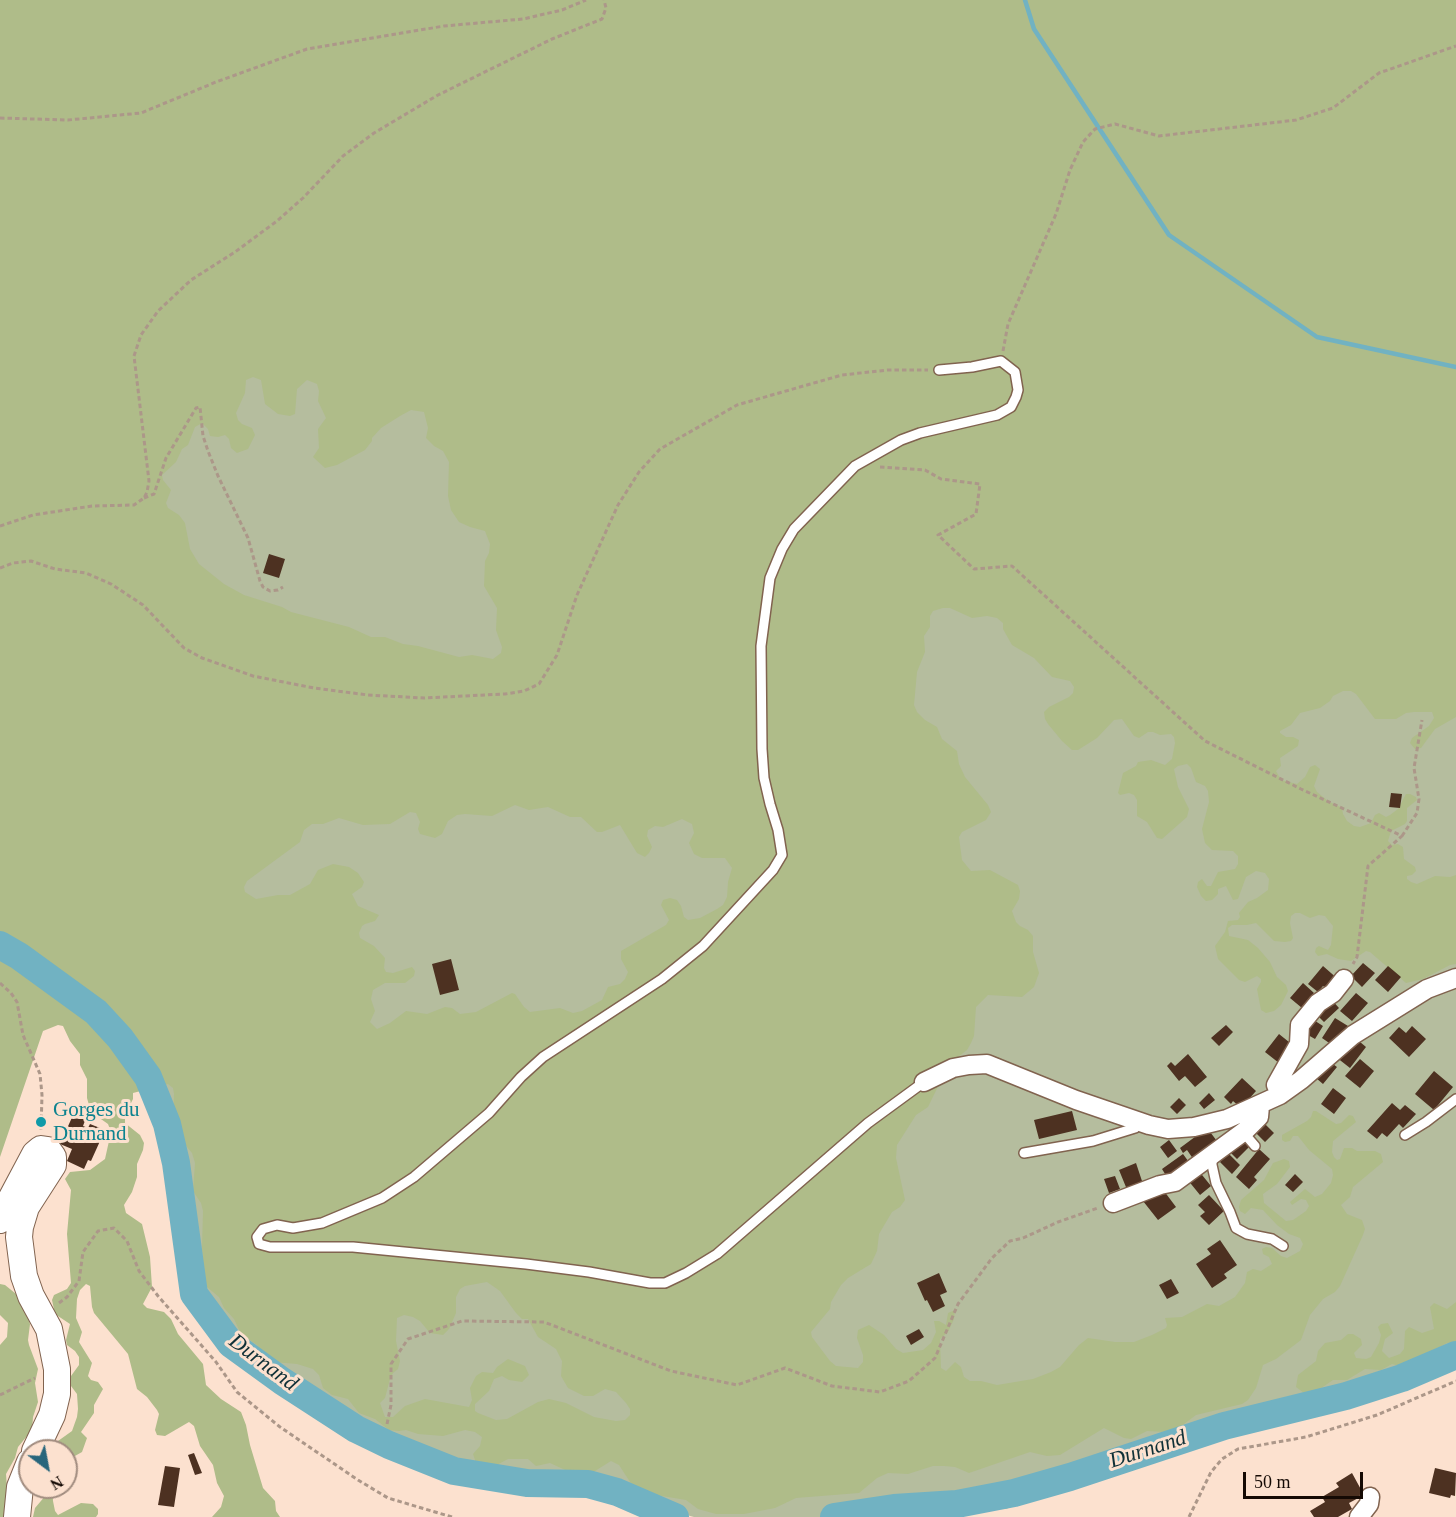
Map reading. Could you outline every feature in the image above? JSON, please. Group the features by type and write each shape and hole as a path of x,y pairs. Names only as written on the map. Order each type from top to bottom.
{"street":[{"path":"924,1082 953,1068 987,1064 1140,1123 1157,1128 1182,1128 1227,1119 1260,1106 1298,1083 1353,1035 1414,996 1456,978"},
{"path":"1280,1095 1276,1085 1299,1044 1300,1026 1318,1003 1333,993 1344,979"},
{"path":"1113,1203 1160,1185 1176,1182 1243,1132 1259,1117 1260,1106"},
{"path":"0,1220 35,1154 41,1149 48,1149 53,1157 53,1165 26,1207 19,1237 24,1276 31,1296 52,1338 56,1357 57,1394 52,1415 41,1439"},
{"path":"1359,1517 1369,1504 1370,1497"},
{"path":"17,1517 19,1499"}],"lane":[{"path":"924,1082 868,1123 717,1254 665,1283 650,1283 526,1264 353,1248 270,1246 260,1244 257,1237 263,1229 277,1225 293,1228 322,1223 382,1198 414,1177 489,1113 521,1077 543,1057 662,978 703,946 773,870 782,855 764,778 762,749 761,646 770,578 782,549 794,529 855,466 901,440 920,433 998,415 1011,407 1016,397 1018,390 1015,372 1001,361 939,370"},
{"path":"1405,1135 1456,1099"},
{"path":"1024,1154 1092,1140 1136,1128 1140,1123"},
{"path":"1243,1132 1255,1146"},
{"path":"1212,1155 1216,1183 1236,1228 1247,1234 1272,1239 1283,1246"}],"path":[{"path":"0,118 68,120 141,113 216,81 307,49 434,28 523,19 562,10 586,0"},
{"path":"144,498 149,481 134,356 141,335 158,311 191,280 277,221 303,198 343,156 374,133 438,95 552,39 602,19 606,8 604,0"},
{"path":"1001,361 1008,324 1056,214 1074,160 1083,142 1095,129 1115,124 1159,136 1296,120 1333,108 1379,73 1456,46"},
{"path":"0,568 13,563 31,561 55,569 86,573 111,584 143,604 184,648 202,658 253,676 314,688 368,695 424,698 524,691 539,684 557,655 577,595 618,505 639,472 660,449 737,405 842,375 888,370 939,370"},
{"path":"0,526 33,515 92,506 134,505 154,494 166,458 196,408 200,407 203,436 213,465 248,538 260,581 263,587 270,591 278,591 283,587"},
{"path":"855,466 925,470 941,479 980,484 976,514 938,535 974,569 1012,567 1205,741 1402,836"},
{"path":"1344,979 1357,957 1368,866 1402,836 1417,813 1419,799 1414,768 1422,720"},
{"path":"0,983 11,993 16,1002 23,1035 37,1064 42,1095 41,1122"},
{"path":"387,1424 391,1405 390,1364 408,1339 462,1321 544,1322 671,1371 737,1385 785,1368 832,1386 880,1392 909,1381 935,1358 958,1304 992,1258 1010,1241 1113,1203"},
{"path":"42,1314 67,1297 79,1281 83,1252 98,1231 114,1228 127,1241 139,1271 216,1362 237,1392 280,1427 388,1498 452,1517"},
{"path":"0,1395 35,1377 39,1386 45,1374 58,1377"},
{"path":"1189,1517 1211,1472 1222,1459 1238,1449 1306,1437 1377,1414 1456,1381"}],"green space":[{"path":"0,0 1456,0 1456,1351 1414,1376 1277,1422 1230,1421 1006,1509 887,1512 873,1517 694,1517 590,1489 450,1479 223,1345 188,1274 168,1143 145,1078"},
{"path":"0,0 1456,0 1456,717 1435,729 1421,748 1415,749 1410,743 1412,738 1429,726 1434,718 1432,712 1406,713 1396,719 1375,719 1356,694 1343,691 1333,696 1320,708 1300,713 1291,725 1280,731 1286,737 1299,740 1298,746 1280,758 1281,766 1276,771 1281,780 1297,784 1305,777 1310,767 1315,765 1320,769 1314,786 1317,792 1342,808 1347,821 1354,826 1360,827 1371,823 1375,815 1379,813 1386,817 1390,815 1398,809 1406,794 1416,797 1417,800 1407,808 1407,821 1391,831 1388,841 1392,845 1398,844 1403,847 1404,859 1415,867 1416,871 1407,876 1411,882 1417,884 1435,876 1456,875 1456,964 1423,979 1406,983 1370,952 1366,951 1351,961 1327,954 1318,956 1315,952 1316,948 1319,946 1328,950 1331,945 1333,926 1325,916 1310,918 1295,913 1291,916 1290,923 1293,938 1285,942 1274,941 1256,923 1232,925 1228,928 1229,936 1248,940 1258,948 1270,962 1277,977 1286,985 1288,991 1281,1005 1274,1011 1266,1013 1261,1010 1257,989 1261,979 1257,976 1245,982 1239,980 1218,959 1215,946 1225,932 1228,921 1238,920 1239,913 1248,902 1268,890 1269,879 1265,873 1256,871 1246,877 1238,899 1233,900 1226,886 1218,889 1218,894 1212,900 1206,901 1201,896 1197,887 1198,882 1202,879 1207,886 1211,886 1218,872 1235,869 1238,856 1233,851 1212,850 1205,843 1202,829 1209,802 1208,791 1205,786 1196,782 1187,764 1174,769 1178,787 1189,809 1187,817 1162,839 1157,838 1147,822 1137,816 1137,800 1134,795 1118,793 1123,773 1136,766 1138,762 1151,760 1165,765 1172,759 1174,737 1171,734 1160,735 1148,732 1139,738 1134,736 1122,719 1114,720 1097,738 1078,750 1072,750 1048,724 1044,712 1073,693 1074,687 1070,681 1052,677 1034,658 1012,645 1003,629 1003,623 997,618 987,616 972,618 950,608 933,611 930,616 930,627 924,636 925,652 917,672 914,705 925,720 937,727 942,739 957,751 959,764 965,777 988,805 991,812 986,820 962,832 959,837 962,860 971,871 990,870 1018,885 1019,899 1012,911 1016,922 1033,936 1033,952 1039,973 1034,987 1022,997 988,995 976,1007 974,1036 967,1050 949,1064 928,1107 916,1115 897,1145 896,1158 905,1200 892,1212 879,1234 877,1251 871,1264 841,1285 831,1302 830,1309 811,1332 812,1337 836,1366 858,1368 863,1362 863,1355 857,1338 858,1330 869,1325 884,1335 896,1349 903,1353 923,1350 931,1343 936,1332 934,1321 946,1325 948,1313 955,1310 948,1332 940,1339 941,1368 946,1371 955,1362 961,1367 964,1377 970,1381 997,1385 1033,1379 1051,1372 1060,1367 1088,1338 1134,1342 1152,1335 1166,1328 1165,1318 1182,1317 1207,1304 1219,1306 1235,1297 1245,1283 1247,1272 1253,1269 1261,1271 1272,1264 1269,1257 1263,1254 1262,1249 1272,1248 1287,1258 1300,1251 1303,1244 1300,1238 1289,1234 1277,1225 1263,1210 1251,1208 1245,1214 1240,1211 1241,1200 1264,1180 1273,1163 1284,1159 1289,1161 1290,1167 1277,1184 1263,1194 1264,1203 1286,1221 1293,1220 1306,1211 1309,1206 1306,1200 1301,1199 1292,1205 1290,1202 1305,1189 1315,1197 1322,1194 1331,1183 1332,1169 1309,1150 1298,1136 1293,1136 1290,1141 1285,1142 1282,1140 1282,1135 1307,1121 1313,1111 1336,1124 1341,1123 1349,1115 1353,1116 1356,1122 1333,1141 1334,1157 1337,1160 1340,1159 1344,1148 1352,1148 1357,1151 1375,1151 1381,1154 1383,1162 1353,1187 1350,1197 1341,1205 1347,1214 1362,1220 1365,1229 1363,1235 1340,1286 1323,1299 1310,1315 1301,1340 1276,1359 1263,1365 1256,1388 1248,1400 1242,1404 1196,1415 1176,1430 1147,1431 1131,1439 1104,1428 1060,1455 1047,1456 1030,1452 969,1473 955,1467 933,1466 908,1474 888,1473 877,1478 859,1493 796,1498 775,1508 744,1514 716,1514 698,1509 686,1500 644,1493 632,1485 619,1465 611,1461 587,1476 574,1474 550,1463 536,1466 528,1459 508,1459 491,1468 483,1469 476,1463 473,1454 480,1446 482,1437 475,1432 465,1430 443,1436 418,1434 406,1430 389,1430 375,1419 359,1413 348,1399 332,1395 323,1388 319,1375 313,1369 297,1364 273,1362 266,1358 257,1345 241,1334 219,1297 207,1287 204,1281 203,1211 193,1191 195,1163 192,1153 178,1136 173,1119 173,1088 168,1084 133,1093 133,1099 125,1115 125,1123 140,1135 144,1143 137,1164 137,1177 124,1205 126,1213 142,1224 150,1257 152,1287 143,1304 147,1308 164,1312 171,1319 178,1334 203,1364 206,1385 221,1399 241,1412 263,1488 275,1501 276,1511 280,1517 212,1517 221,1507 224,1496 217,1483 213,1465 200,1446 194,1426 189,1422 165,1436 157,1435 155,1430 159,1414 147,1397 137,1389 128,1354 94,1313 90,1286 86,1284 80,1290 77,1299 76,1318 82,1332 79,1342 92,1363 88,1376 91,1380 98,1382 103,1389 94,1405 94,1413 81,1432 87,1438 82,1452 78,1454 78,1439 61,1439 72,1431 77,1417 77,1394 71,1386 71,1376 79,1365 79,1357 67,1345 70,1324 55,1314 52,1300 54,1295 67,1289 71,1283 67,1234 71,1190 65,1179 70,1172 90,1170 105,1159 111,1132 108,1124 91,1112 87,1098 87,1079 80,1065 80,1054 70,1041 63,1026 58,1025 43,1031 0,1157","holes":["253,377 261,380 265,404 278,414 290,416 295,414 297,389 307,380 317,384 318,401 326,418 318,429 319,448 313,457 325,468 337,465 365,450 381,428 400,416 411,410 424,412 428,428 426,438 443,451 449,462 448,496 451,510 459,522 485,531 490,544 485,561 484,586 497,608 496,630 502,647 501,653 493,659 472,655 459,657 403,644 385,637 371,637 349,627 291,612 244,595 224,584 199,564 190,549 185,523 179,515 168,508 166,503 171,490 162,475 176,462 182,449 188,445 195,427 202,423 208,429 210,436 225,435 229,439 231,448 237,453 248,449 255,435 252,428 238,420 236,413 245,393 246,380","515,805 529,810 548,807 570,817 581,817 597,832 620,825 637,853 645,857 652,847 647,836 648,830 682,819 692,824 694,833 689,843 694,854 702,858 725,858 732,868 727,897 723,905 717,909 700,918 688,920 684,917 677,900 670,898 663,900 661,905 669,920 666,925 621,951 621,959 628,972 625,979 620,984 608,987 602,1000 582,1011 573,1013 560,1008 530,1012 512,993 476,1012 460,1014 452,1008 445,1007 427,1014 406,1011 377,1029 370,1022 375,1011 371,999 373,990 385,983 405,983 414,976 415,971 412,967 393,973 386,972 385,958 374,946 360,938 359,933 362,926 375,921 379,915 358,906 352,894 362,887 364,882 358,873 349,867 333,864 318,870 310,884 290,895 256,899 245,892 244,887 247,881 300,842 304,830 312,824 323,824 339,818 363,825 390,824 410,812 416,813 420,822 418,829 420,834 435,838 442,834 448,821 457,815 492,816","487,1282 500,1291 522,1319 528,1319 538,1337 556,1349 562,1361 561,1376 568,1388 584,1396 593,1396 605,1389 616,1392 630,1409 630,1415 625,1420 616,1421 594,1417 566,1403 549,1399 538,1402 507,1419 496,1420 478,1413 475,1411 475,1404 489,1391 494,1379 502,1376 509,1380 522,1382 529,1375 525,1366 508,1359 493,1373 482,1372 476,1376 470,1388 472,1400 469,1407 425,1399 405,1406 393,1417 385,1417 380,1403 385,1398 390,1379 398,1369 400,1361 396,1341 397,1318 404,1315 413,1317 420,1321 430,1333 443,1335 449,1329 456,1313 456,1297 460,1289"]},
{"path":"0,1284 5,1285 21,1298 30,1324 29,1345 38,1369 35,1383 38,1402 32,1430 25,1439 18,1439 15,1458 6,1474 8,1503 6,1517 0,1517 0,1345 7,1337 8,1323 0,1315"},
{"path":"1456,1302 1456,1342 1447,1343 1428,1356 1404,1367 1392,1364 1381,1370 1365,1369 1347,1380 1333,1380 1317,1391 1304,1393 1296,1387 1298,1375 1316,1361 1318,1351 1325,1343 1341,1340 1348,1334 1353,1334 1361,1339 1362,1345 1354,1353 1356,1358 1366,1359 1371,1357 1379,1343 1381,1335 1378,1327 1388,1323 1393,1333 1385,1339 1382,1351 1389,1358 1400,1354 1404,1349 1405,1331 1409,1327 1422,1333 1434,1329 1430,1307 1434,1303 1447,1309"},
{"path":"43,1499 53,1499 58,1515 81,1503 93,1504 98,1509 98,1514 96,1517 33,1517 35,1508"}],"building":[{"path":"269,554 285,559 279,578 263,573"},
{"path":"1391,793 1402,794 1400,808 1389,807"},
{"path":"451,959 459,990 440,995 432,964"},
{"path":"1363,963 1375,973 1362,987 1351,976"},
{"path":"1323,966 1339,980 1330,991 1323,986 1318,992 1308,984"},
{"path":"1388,966 1401,977 1388,992 1375,980"},
{"path":"1303,983 1314,993 1302,1008 1290,998"},
{"path":"1356,993 1368,1003 1352,1021 1340,1011"},
{"path":"1330,998 1339,1008 1324,1022 1314,1012"},
{"path":"1309,1017 1323,1026 1315,1039 1301,1031"},
{"path":"1335,1018 1348,1026 1335,1047 1322,1038"},
{"path":"1226,1025 1233,1032 1219,1046 1211,1038"},
{"path":"1412,1026 1426,1039 1409,1057 1389,1038 1399,1027 1406,1033"},
{"path":"1279,1034 1294,1046 1279,1063 1265,1052"},
{"path":"1353,1036 1366,1047 1350,1068 1336,1057"},
{"path":"1188,1054 1207,1077 1195,1087 1185,1076 1179,1081 1167,1066 1171,1062 1175,1066"},
{"path":"1360,1059 1374,1071 1360,1088 1345,1076"},
{"path":"1330,1062 1337,1067 1323,1084 1316,1078"},
{"path":"1434,1071 1453,1087 1434,1110 1415,1094"},
{"path":"1242,1078 1256,1091 1241,1108 1233,1101 1231,1104 1224,1097"},
{"path":"1333,1088 1346,1098 1334,1114 1321,1104"},
{"path":"1209,1093 1215,1100 1204,1109 1199,1103"},
{"path":"1179,1098 1186,1105 1177,1114 1170,1107"},
{"path":"1392,1103 1400,1110 1405,1105 1416,1114 1403,1128 1399,1124 1387,1137 1382,1133 1377,1139 1367,1131"},
{"path":"1072,1111 1077,1130 1039,1139 1034,1120"},
{"path":"74,1113 86,1118 83,1126 88,1128 90,1124 105,1130 91,1161 88,1160 84,1169 67,1161 72,1149 60,1144"},
{"path":"1261,1120 1274,1133 1265,1142 1252,1129"},
{"path":"1207,1128 1220,1145 1196,1163 1187,1150 1183,1153 1180,1148"},
{"path":"1240,1137 1249,1147 1237,1159 1228,1150"},
{"path":"1169,1140 1177,1151 1168,1158 1160,1147"},
{"path":"1259,1149 1270,1159 1254,1177 1257,1180 1249,1189 1236,1177"},
{"path":"1228,1153 1240,1165 1232,1174 1220,1162"},
{"path":"1183,1154 1191,1165 1170,1182 1162,1169"},
{"path":"1136,1163 1144,1187 1128,1192 1119,1170"},
{"path":"1198,1170 1211,1186 1200,1195 1187,1179"},
{"path":"1295,1174 1303,1182 1293,1192 1285,1185"},
{"path":"1115,1176 1120,1189 1109,1193 1104,1179"},
{"path":"1161,1187 1176,1207 1158,1220 1143,1201"},
{"path":"1209,1195 1224,1211 1209,1225 1200,1216 1205,1212 1198,1205"},
{"path":"1220,1240 1237,1265 1224,1274 1227,1278 1212,1288 1196,1264 1211,1254 1207,1249"},
{"path":"939,1273 947,1292 940,1295 945,1306 933,1312 917,1283"},
{"path":"1171,1279 1179,1293 1167,1299 1159,1285"},
{"path":"919,1329 924,1337 911,1345 906,1336"},
{"path":"194,1453 202,1473 195,1475 188,1455"},
{"path":"165,1466 180,1468 174,1507 158,1505"},
{"path":"1435,1468 1456,1473 1455,1496 1451,1495 1450,1498 1429,1493"},
{"path":"1352,1473 1364,1495 1349,1503 1352,1509 1338,1517 1314,1517 1310,1511 1325,1502 1322,1497 1339,1487 1336,1483"}],"waterway":[{"path":"1025,0 1034,29 1169,235 1317,337 1456,367"},
{"name":"Durnand","path":"0,945 19,956 96,1012 120,1038 148,1077 167,1124 176,1163 194,1294 231,1344 282,1381 356,1429 454,1471 527,1483 588,1484 617,1492 675,1517"},
{"name":"Durnand","path":"834,1517 894,1508 957,1504 1014,1493 1224,1426 1346,1396 1402,1378 1456,1355"}],"place":[{"name":"Gorges du Durnand","path":"41,1122"}]}
